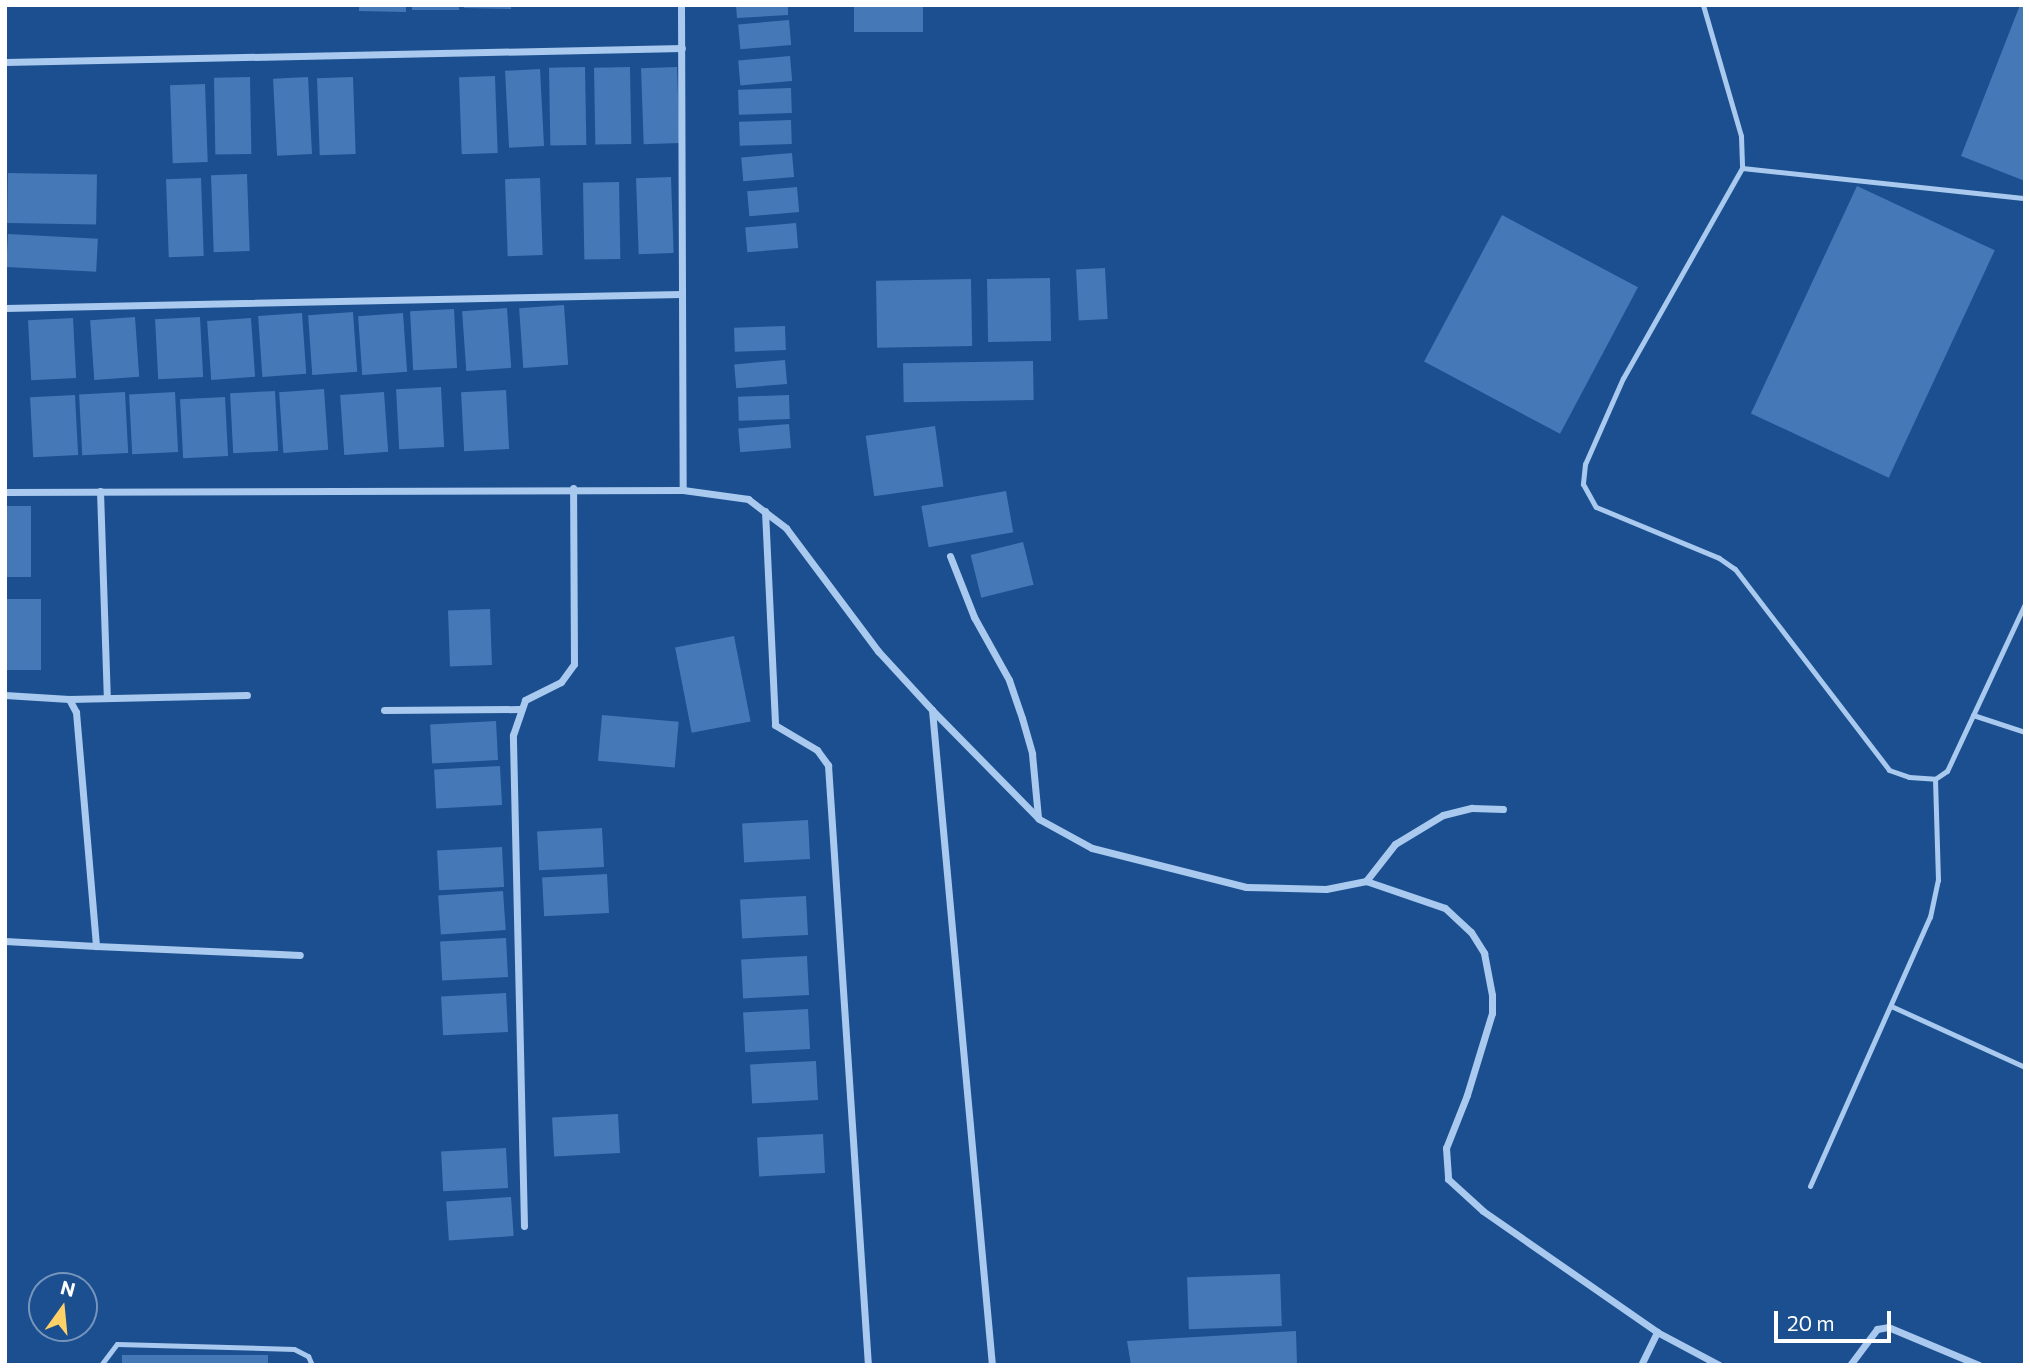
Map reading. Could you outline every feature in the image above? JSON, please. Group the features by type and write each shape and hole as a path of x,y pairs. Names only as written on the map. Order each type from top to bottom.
{"street":[{"path":"681,5 683,490"},
{"path":"5,62 682,48"},
{"path":"5,308 681,294"},
{"path":"524,1226 513,735 519,709 525,700 561,682 573,664 573,488"},
{"path":"5,492 573,488 683,490 731,494 765,511 786,528 878,651 1038,818 1092,848 1246,887 1326,889 1366,881 1445,908 1471,932 1490,974 1492,1013 1446,1148 1445,1169 1454,1188 1657,1332 1719,1365"},
{"path":"100,491 107,698"},
{"path":"765,511 775,725 817,750 828,765 867,1365"},
{"path":"950,556 974,617 1009,680 1022,718 1032,754 1038,818"},
{"path":"5,695 68,699 247,695"},
{"path":"68,699 76,712 96,946"},
{"path":"384,710 519,709"},
{"path":"932,710 992,1365"},
{"path":"1366,881 1395,844 1432,821 1472,808 1503,809"},
{"path":"5,941 300,955"},
{"path":"1850,1365 1877,1329 1888,1327 1979,1365"},
{"path":"1641,1365 1657,1332"}],"lane":[{"path":"1703,5 1741,136 1742,168 1623,378 1585,464 1583,484 1596,507 1719,558 1735,569 1889,770 1935,779 1947,771 2025,604"},
{"path":"1742,168 2025,198"},
{"path":"1973,715 2025,732"},
{"path":"1810,1186 1930,917 1938,880 1935,779"},
{"path":"1891,1006 2025,1067"},
{"path":"101,1365 117,1344 294,1349 308,1356 312,1365"}],"building":[{"path":"359,5 406,5 406,12 359,11"},
{"path":"412,5 459,5 459,10 412,10"},
{"path":"464,5 511,5 511,9 464,8"},
{"path":"736,5 788,5 788,15 737,18"},
{"path":"854,5 923,5 923,32 854,32"},
{"path":"2020,5 2025,5 2025,181 1961,156"},
{"path":"789,20 791,45 740,49 738,24"},
{"path":"790,56 792,81 740,85 738,61"},
{"path":"585,67 586,145 550,146 549,68"},
{"path":"630,67 631,144 595,145 594,68"},
{"path":"677,67 680,143 644,144 641,68"},
{"path":"540,69 544,146 509,148 505,71"},
{"path":"495,76 498,153 462,154 459,77"},
{"path":"250,77 251,154 215,155 214,78"},
{"path":"308,77 312,154 277,156 273,79"},
{"path":"353,77 356,154 320,155 317,78"},
{"path":"205,84 208,162 173,163 170,85"},
{"path":"791,88 792,113 739,115 738,90"},
{"path":"791,120 792,144 740,146 739,122"},
{"path":"792,153 794,177 743,181 741,157"},
{"path":"8,173 97,175 96,225 7,223"},
{"path":"247,174 250,251 214,252 211,175"},
{"path":"671,177 674,253 639,254 636,178"},
{"path":"201,178 204,256 169,257 166,179"},
{"path":"540,178 543,255 508,256 505,179"},
{"path":"619,182 620,259 584,260 583,183"},
{"path":"1857,186 1995,250 1889,478 1751,413"},
{"path":"797,187 799,212 749,216 747,191"},
{"path":"1502,215 1638,287 1560,434 1424,362"},
{"path":"796,223 798,248 747,252 745,227"},
{"path":"8,234 98,239 96,272 6,267"},
{"path":"1105,268 1108,319 1079,320 1076,270"},
{"path":"1050,278 1051,341 988,342 987,279"},
{"path":"971,279 972,346 877,348 876,281"},
{"path":"564,305 568,365 523,368 519,308"},
{"path":"507,308 511,368 466,371 462,311"},
{"path":"454,309 457,368 413,370 410,311"},
{"path":"353,312 357,372 312,375 308,315"},
{"path":"302,313 306,374 262,377 258,316"},
{"path":"403,313 407,372 362,375 358,316"},
{"path":"135,317 139,377 94,380 90,320"},
{"path":"200,317 203,377 158,379 155,319"},
{"path":"73,318 76,378 31,380 28,320"},
{"path":"251,318 255,377 211,380 207,321"},
{"path":"785,326 786,350 735,352 734,328"},
{"path":"785,360 787,384 736,388 734,364"},
{"path":"1033,361 1034,400 904,402 903,363"},
{"path":"441,387 444,447 399,449 396,389"},
{"path":"324,389 328,450 283,453 279,392"},
{"path":"506,390 509,449 464,451 461,392"},
{"path":"275,391 278,451 233,453 230,393"},
{"path":"125,392 128,453 82,455 79,394"},
{"path":"175,392 178,452 132,454 129,394"},
{"path":"384,392 388,452 344,455 340,395"},
{"path":"75,395 78,455 33,457 30,397"},
{"path":"789,395 790,419 739,421 738,397"},
{"path":"225,397 228,456 183,458 180,399"},
{"path":"789,424 791,448 740,452 738,428"},
{"path":"935,426 943,486 874,496 866,436"},
{"path":"1006,491 1013,532 929,547 921,506"},
{"path":"5,506 31,506 31,577 5,577"},
{"path":"1023,542 1034,585 981,598 971,555"},
{"path":"5,599 41,599 41,670 5,670"},
{"path":"490,609 492,665 450,666 448,610"},
{"path":"734,636 751,721 692,733 675,647"},
{"path":"602,715 679,722 675,768 598,761"},
{"path":"496,721 498,760 432,763 430,724"},
{"path":"500,766 502,805 436,808 434,769"},
{"path":"808,820 810,859 744,862 742,823"},
{"path":"602,828 604,867 539,870 537,831"},
{"path":"502,847 504,887 439,890 437,850"},
{"path":"607,874 609,913 544,916 542,877"},
{"path":"503,891 506,930 441,934 438,896"},
{"path":"806,896 808,935 742,938 740,899"},
{"path":"506,938 508,977 442,980 440,941"},
{"path":"807,956 809,995 743,998 741,959"},
{"path":"506,993 508,1032 443,1035 441,996"},
{"path":"808,1009 810,1049 745,1052 743,1012"},
{"path":"816,1061 818,1100 752,1103 750,1064"},
{"path":"618,1114 620,1153 554,1156 552,1117"},
{"path":"823,1134 825,1173 759,1176 757,1137"},
{"path":"506,1148 508,1188 443,1191 441,1151"},
{"path":"511,1197 514,1236 449,1240 446,1202"},
{"path":"1280,1274 1282,1326 1189,1329 1187,1277"},
{"path":"1296,1331 1297,1365 1131,1365 1127,1341"},
{"path":"122,1355 268,1355 268,1365 122,1365"}]}
